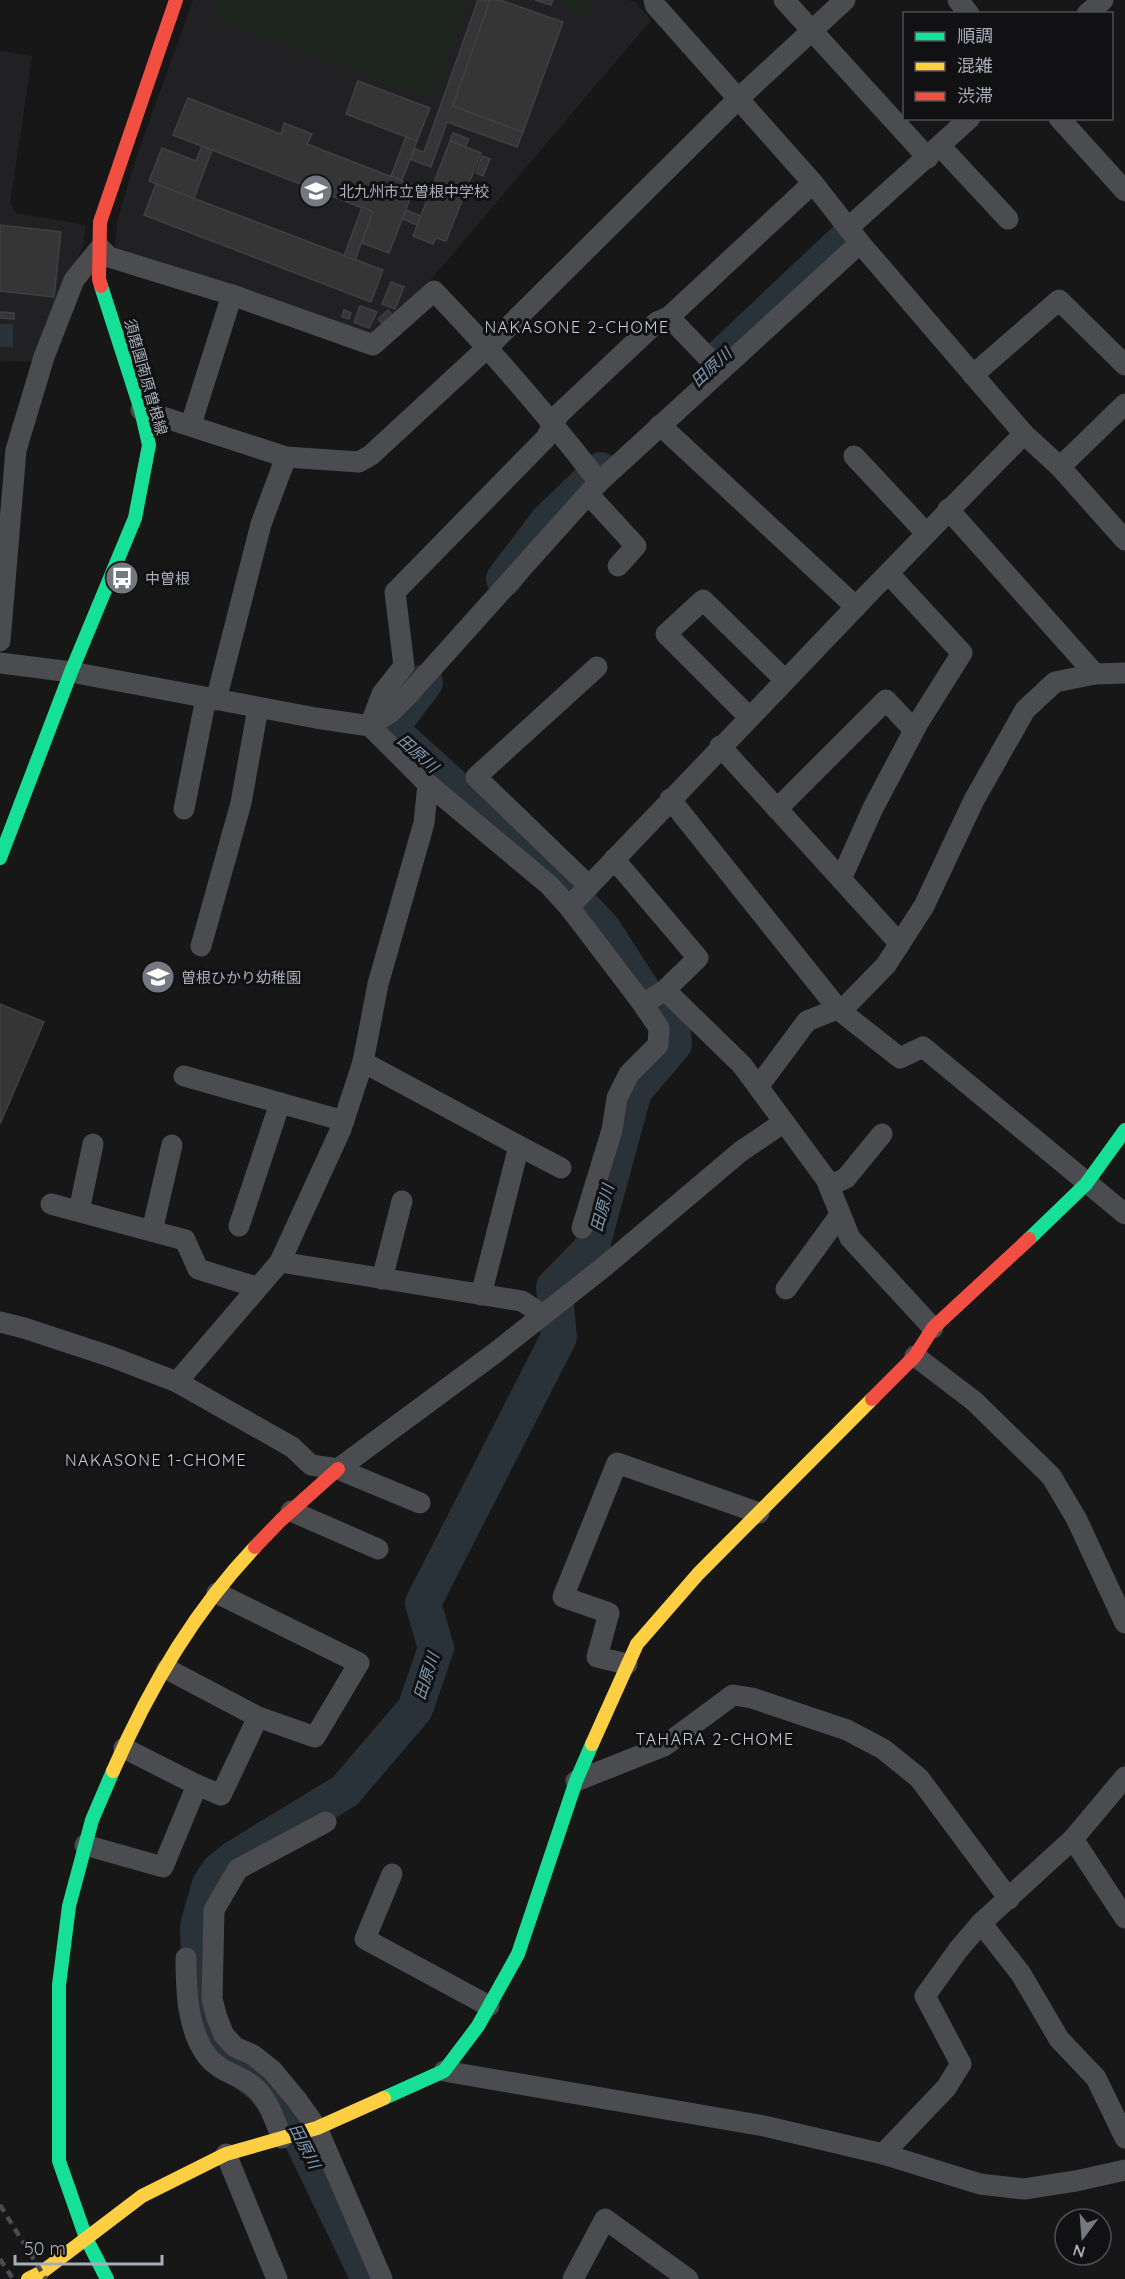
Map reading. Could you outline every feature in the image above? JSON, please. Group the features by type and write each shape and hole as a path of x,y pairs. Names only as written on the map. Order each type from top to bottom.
{"street":[{"name":"須磨園南原曽根線","path":"0,858 71,672 135,518 149,446 141,410 99,279 100,222 176,0"},
{"path":"654,0 655,5 813,183 854,235 1024,434 1060,467 1125,540"},
{"path":"784,0 934,152 1008,219"},
{"path":"141,410 191,424 286,457 359,462 371,454 488,347 739,98 845,0"},
{"path":"958,0 967,12"},
{"path":"1089,12 1103,0"},
{"path":"369,726 391,712 408,696 594,488 720,370 968,120"},
{"path":"1061,120 1125,191"},
{"path":"369,726 382,694 404,666 395,592 546,438 559,414 657,322 669,317 813,183"},
{"path":"0,641 8,467 16,450 44,357 74,280 100,248 109,257 232,295 373,345 434,291 488,347 554,423 594,488 636,546 618,566"},
{"path":"191,424 232,295"},
{"path":"973,375 1059,300 1125,365"},
{"path":"669,317 720,370"},
{"path":"1060,467 1125,404"},
{"path":"660,425 856,607"},
{"path":"569,907 720,746 888,574 948,509 1024,434"},
{"path":"854,456 926,533"},
{"path":"184,809 211,699 261,524 286,457"},
{"path":"948,509 1095,674"},
{"path":"841,879 873,808 914,730 962,653 888,574"},
{"path":"749,717 666,634 703,600 785,680"},
{"path":"0,663 71,672 258,708 369,726 428,784 549,885 569,907 644,1004 659,1028 658,1045 629,1074 617,1098 612,1130 582,1228"},
{"path":"453,804 476,777 597,667"},
{"path":"758,1087 807,1021 847,1005 886,965 924,906 974,800 1025,710 1055,682 1095,674 1125,673"},
{"path":"777,808 886,700 914,730"},
{"path":"201,946 241,803 258,708"},
{"path":"720,746 900,944"},
{"path":"476,777 589,886"},
{"path":"177,1382 256,1287 280,1262 344,1121 363,1062 378,984 424,823 428,784"},
{"path":"670,799 838,1010 900,1058 923,1047 1125,1214"},
{"path":"614,859 698,958 665,990 644,1004"},
{"path":"665,990 742,1065 826,1179 850,1238 933,1328"},
{"path":"363,1062 561,1168"},
{"path":"184,1076 344,1121"},
{"path":"239,1226 280,1103"},
{"path":"107,2279 86,2238 59,2161 59,1985 69,1906 92,1820 124,1748 186,1633 238,1565 291,1511 338,1469 543,1315 740,1152 784,1122"},
{"path":"28,2279 42,2272 142,2196 226,2154 317,2128 444,2071 478,2026 518,1954 576,1781 637,1644 698,1574 915,1356 933,1328 1008,1260 1086,1184 1125,1130"},
{"path":"829,1186 846,1178 882,1134"},
{"path":"79,1211 93,1144"},
{"path":"152,1231 172,1145"},
{"path":"481,1294 519,1146"},
{"path":"382,1280 402,1201"},
{"path":"51,1204 185,1240 198,1269 256,1287"},
{"path":"786,1289 840,1215"},
{"path":"280,1262 522,1301 543,1315"},
{"path":"0,1322 121,1360 177,1382 292,1447 310,1465 338,1469 420,1503"},
{"path":"915,1356 974,1401 1051,1476 1076,1518 1125,1623"},
{"path":"627,1664 597,1657 609,1613 563,1598 617,1463 759,1513"},
{"path":"291,1511 378,1549"},
{"path":"167,1669 258,1717 315,1737 359,1663 217,1593"},
{"path":"576,1781 664,1746 733,1695 752,1698 848,1730 883,1749 919,1778 1009,1899"},
{"path":"124,1748 221,1796 258,1717"},
{"path":"883,2154 946,2088 961,2064 924,1996 981,1923 1073,1839 1125,1777"},
{"path":"86,1845 163,1867 196,1785"},
{"path":"326,1822 238,1869 214,1910 212,1999 224,2035 235,2047 253,2055 272,2070 317,2128 382,2279"},
{"path":"1073,1839 1125,1918"},
{"path":"392,1874 365,1939 489,2006"},
{"path":"981,1923 1022,1974 1059,2039 1096,2078 1125,2138"},
{"path":"186,1958 189,2014 206,2055 230,2075 254,2087 270,2109 282,2138"},
{"path":"444,2071 753,2124 883,2154 980,2184 1024,2189 1086,2180 1125,2170"},
{"path":"226,2154 277,2279"},
{"path":"573,2279 605,2219 688,2279"}],"shaded area":[{"name":"北九州市立曽根中学校","path":"193,0 629,0 636,2 651,20 429,282 373,341 115,249 117,222 135,161"},
{"path":"216,0 468,0 432,99 213,19"},
{"path":"562,0 591,0 585,16 560,6"},
{"path":"0,51 32,56 10,204 16,213 86,225 83,246 50,318 36,362 0,361"},
{"path":"0,324 13,324 13,347 0,347"}],"building":[{"path":"478,0 490,0 453,106 523,132 517,147 447,122 431,167 410,159 415,149 424,152"},
{"path":"490,0 500,0 563,22 523,132 453,106"},
{"path":"535,0 553,0 551,5"},
{"path":"358,81 430,108 417,141 346,114"},
{"path":"188,98 281,134 284,123 312,134 307,144 415,186 389,253 362,243 373,212 173,135"},
{"path":"453,133 469,139 465,147 450,141"},
{"path":"406,137 417,141 402,180 391,176"},
{"path":"450,141 481,153 446,241 436,238 433,244 413,236"},
{"path":"202,146 212,150 194,198 149,181 162,148 196,161"},
{"path":"482,156 490,159 483,176 476,173"},
{"path":"156,184 383,270 371,302 144,215"},
{"path":"362,207 373,212 355,260 344,256"},
{"path":"406,210 421,216 417,225 403,219"},
{"path":"0,225 61,232 54,297 0,291"},
{"path":"391,282 404,287 395,309 382,304"},
{"path":"360,306 377,312 369,328 354,322"},
{"path":"344,310 351,313 349,319 342,317"},
{"path":"388,310 393,316 383,325 378,319"},
{"path":"0,312 14,313 14,319 0,318"},
{"path":"0,1004 44,1022 0,1124"}],"waterway":[{"name":"田原川","path":"722,356 844,241"},
{"name":"田原川","path":"504,579 548,521 601,470"},
{"name":"田原川","path":"369,2279 294,2123 261,2085 216,2054 200,1996 198,1926 210,1884 219,1871 235,1858 345,1791 415,1709 436,1648 423,1603 559,1337 554,1287 591,1249 634,1091 674,1044 672,1025 652,1005 603,929 564,887 390,729 425,682"}],"railway":[{"path":"0,2205 46,2279"},
{"path":"0,2259 13,2279"}],"traffic: fast":[{"path":"0,858 71,672 135,518 149,445 141,410 101,286"},
{"path":"1029,1239 1086,1184 1125,1130"},
{"path":"384,2098 444,2071 478,2026 518,1954 576,1781 592,1744"},
{"path":"107,2279 86,2238 59,2161 59,1985 69,1906 92,1820 113,1771"}],"traffic: slow":[{"path":"592,1744 637,1644 698,1574 872,1399"},
{"path":"113,1771 141,1711 174,1653 212,1598 255,1547"},
{"path":"28,2279 42,2272 142,2196 226,2154 317,2128 384,2098"}],"traffic: jam":[{"path":"101,286 99,279 100,222 176,0"},
{"path":"872,1399 915,1356 933,1328 1029,1239"},
{"path":"255,1547 281,1520 338,1469"}],"place":[{"name":"北九州市立曽根中学校","path":"316,191"},
{"name":"中曽根","path":"122,578"},
{"name":"曽根ひかり幼稚園","path":"158,977"}],"district":[{"name":"NAKASONE 2-CHOME","path":"577,327"},
{"name":"NAKASONE 1-CHOME","path":"156,1460"},
{"name":"TAHARA 2-CHOME","path":"715,1739"}]}
